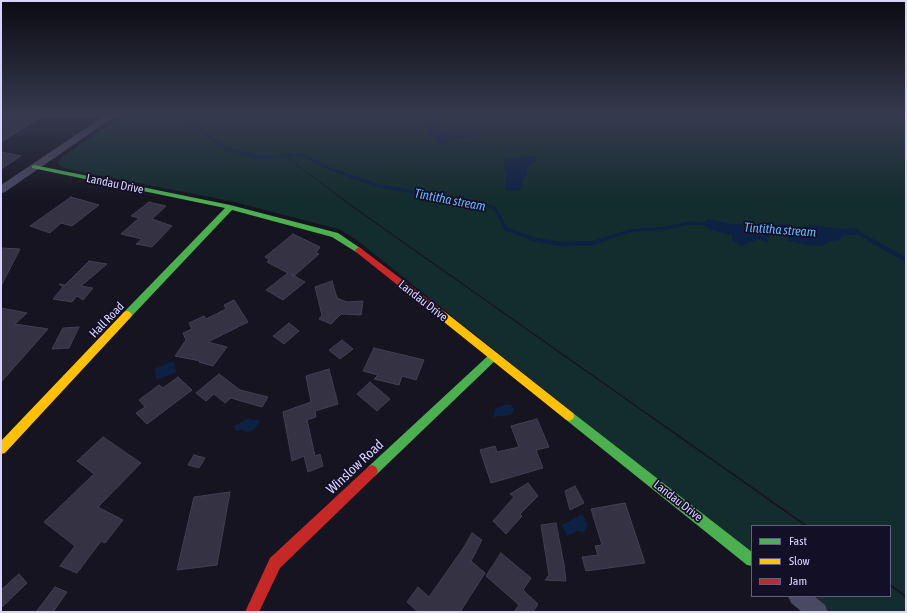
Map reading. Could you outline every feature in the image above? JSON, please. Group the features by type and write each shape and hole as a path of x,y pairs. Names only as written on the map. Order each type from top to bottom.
{"street":[{"path":"1,190 68,145"},
{"name":"Landau Drive","path":"34,167 230,208 335,235 357,248 751,559"},
{"name":"Hall Road","path":"1,448 230,208"},
{"name":"Winslow Road","path":"252,612 271,570 285,552 494,356"},
{"path":"799,597 818,612"}],"green space":[{"path":"80,145 270,145 351,206 804,525 751,525 751,555 358,241 341,230 235,202 67,169 60,166 58,162 62,157"},
{"path":"270,145 906,145 906,595 891,585 891,525 807,525 351,205"},
{"path":"891,587 906,598 906,612 822,612 803,597 891,597"}],"water":[{"path":"537,156 535,161 527,167 527,174 522,180 523,185 518,191 505,190 506,174 503,169 505,158"},
{"path":"707,219 731,224 755,224 768,227 773,225 788,224 790,227 809,225 840,229 857,228 864,235 844,235 839,240 831,241 821,246 788,241 788,236 780,233 769,235 767,242 758,239 741,246 732,240 732,235 710,230 703,224"},
{"path":"174,361 176,372 157,380 154,369"},
{"path":"506,404 511,405 514,409 511,415 493,417 495,409"},
{"path":"249,418 252,420 260,420 252,431 236,431 234,426"},
{"path":"582,514 588,525 584,532 577,531 567,536 562,525"}],"building":[{"path":"1,152 21,156 1,169"},
{"path":"71,197 99,205 72,226 61,223 50,233 30,226"},
{"path":"149,202 166,206 152,219 172,226 152,247 136,244 142,239 121,234 139,218 131,216"},
{"path":"293,234 320,247 316,253 319,254 294,276 305,282 283,300 266,290 288,273 267,262 269,260 265,257"},
{"path":"1,248 20,249 1,286"},
{"path":"89,261 107,264 81,286 93,288 83,300 77,296 72,302 53,299 63,287 59,284 65,285"},
{"path":"332,281 337,298 347,302 363,301 361,315 341,314 331,324 319,319 322,315 315,287"},
{"path":"234,300 248,322 208,342 227,347 213,366 199,362 200,361 175,356 186,340 183,333 192,329 189,323 204,316 206,319 226,309 224,305"},
{"path":"1,308 27,313 15,324 48,329 1,382"},
{"path":"289,323 299,331 284,344 273,336"},
{"path":"79,327 69,348 52,349 63,328"},
{"path":"342,340 353,349 340,359 329,350"},
{"path":"374,348 424,360 416,380 402,376 399,385 374,379 378,375 363,371"},
{"path":"329,369 338,404 315,411 316,417 307,420 315,456 320,454 323,466 308,472 304,456 292,461 283,412 311,402 306,376"},
{"path":"219,374 240,390 268,397 262,407 231,398 225,403 214,394 206,401 196,393"},
{"path":"178,377 192,390 147,424 136,413 145,407 139,400 159,385 163,388"},
{"path":"370,382 390,399 377,411 357,394"},
{"path":"537,419 549,447 536,450 543,468 491,483 480,450 495,446 497,452 519,447 511,426"},
{"path":"103,437 141,463 98,507 123,520 105,543 101,541 77,573 60,566 75,546 44,522 94,474 77,461"},
{"path":"194,455 205,458 199,468 188,465"},
{"path":"528,483 538,496 520,514 522,516 506,534 493,521 514,497 510,494"},
{"path":"575,486 584,503 570,510 565,491"},
{"path":"230,492 217,565 177,570 194,497"},
{"path":"625,503 645,563 586,571 582,557 598,555 595,546 602,545 591,509"},
{"path":"556,523 566,581 545,580 549,575 541,525"},
{"path":"472,533 482,540 471,561 485,573 460,612 418,612 407,602 418,587 429,597"},
{"path":"501,553 531,578 523,590 538,604 533,612 514,612 519,605 486,576"},
{"path":"19,574 27,583 1,608 1,590"},
{"path":"55,587 67,592 53,612 36,612"}],"waterway":[{"name":"Tintitha stream","path":"220,145 225,148 257,157 303,155 328,168 379,186 482,204 495,208 506,229 537,240"},
{"name":"Tintitha stream","path":"537,240 561,244 593,243 629,231 665,228 690,223 707,224"},
{"name":"Tintitha stream","path":"860,234 871,240"},
{"name":"Tintitha stream","path":"531,239 537,240"},
{"name":"Tintitha stream","path":"869,239 906,260"}],"traffic: fast":[{"path":"34,167 230,207 335,235 359,250"},
{"path":"127,315 230,207"},
{"path":"372,471 494,356"},
{"path":"569,416 751,559"}],"traffic: slow":[{"path":"1,449 127,315"},
{"path":"442,315 569,416"}],"traffic: jam":[{"path":"359,250 442,315"},
{"path":"252,612 275,563 372,471"}]}
